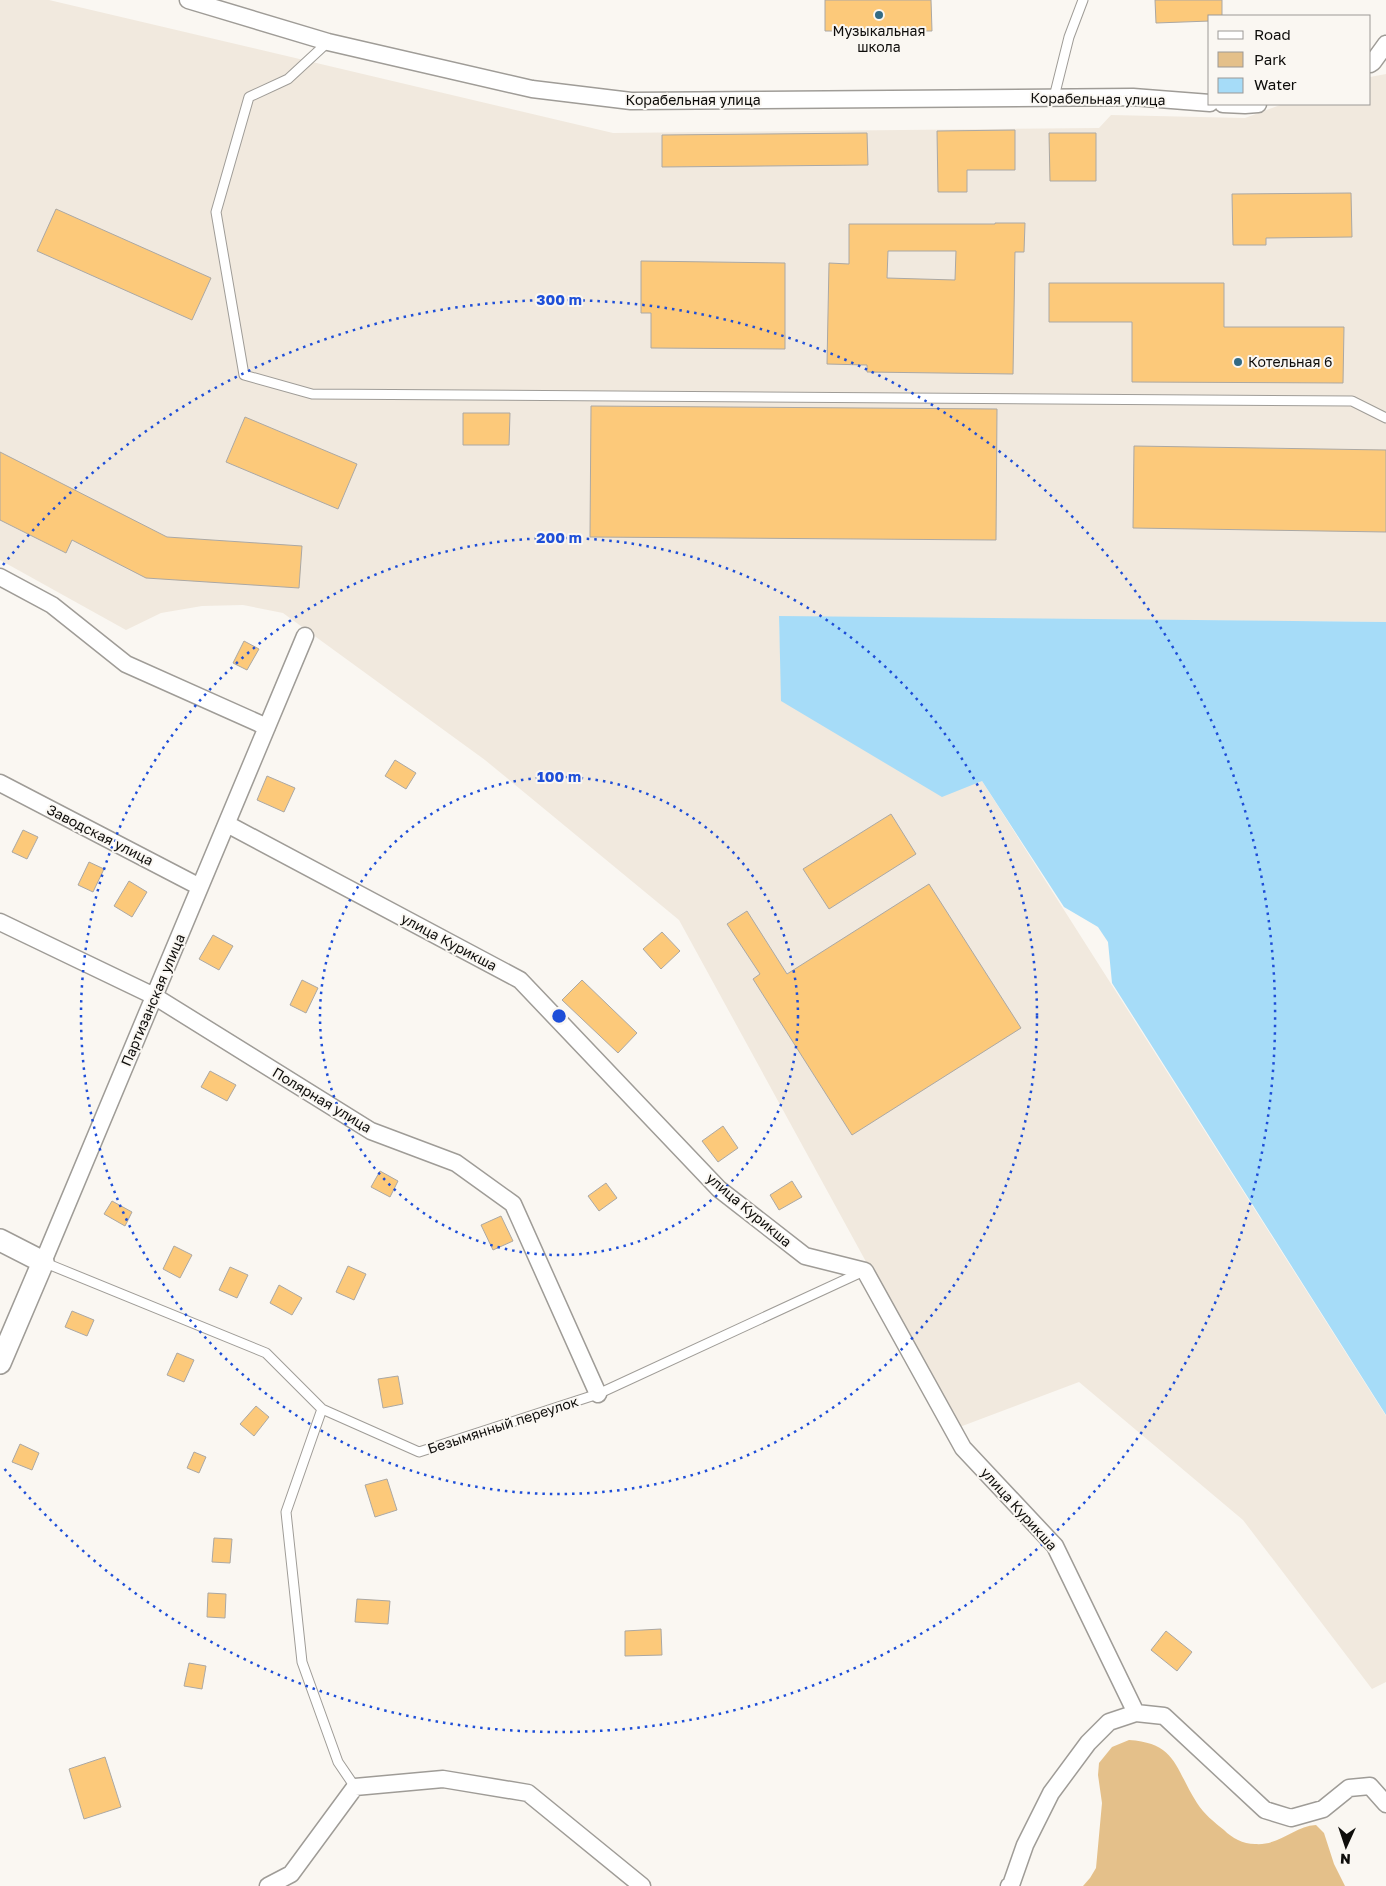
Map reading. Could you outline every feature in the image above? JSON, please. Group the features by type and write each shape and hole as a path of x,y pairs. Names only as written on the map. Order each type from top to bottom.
{"street":[{"name":"Корабельная улица","path":"188,0 328,42 532,89 631,101 1133,97 1208,103"},
{"path":"1371,63 1386,44"},
{"path":"1234,105 1252,105"},
{"path":"0,577 52,605 126,664 268,727"},
{"name":"Партизанская улица","path":"0,1363 305,636"},
{"name":"Заводская улица","path":"0,783 200,887"},
{"name":"улица Курикша","path":"227,824 520,980 719,1189 805,1256 865,1271 963,1448 1055,1546 1136,1713"},
{"name":"Полярная улица","path":"0,922 154,996 371,1131 456,1163 513,1204 598,1394"},
{"path":"0,1240 43,1262"},
{"path":"1009,1886 1011,1885 1025,1844 1056,1786 1088,1743 1109,1722 1136,1713 1164,1716 1265,1810 1291,1818 1323,1809 1349,1788 1370,1786 1386,1804"},
{"path":"268,1886 291,1874 355,1787 442,1779 528,1793 642,1886"}],"lane":[{"path":"1054,97 1069,37 1083,0"},
{"path":"328,42 288,79 249,97 216,212 244,375 312,394 1352,401 1386,418"},
{"name":"Безымянный переулок","path":"43,1262 266,1353 322,1409 419,1452 598,1394 865,1271"},
{"path":"322,1409 286,1512 302,1662 338,1762 355,1787"}],"shaded area":[{"path":"0,0 49,0 613,133 1099,128 1111,115 1245,118 1280,105 1371,105 1371,77 1386,74 1386,622 779,617 782,701 982,781 1386,1416 1386,1682 1372,1689 1243,1520 1079,1382 957,1428 679,920 485,760 283,613 243,605 202,606 161,613 126,630 0,560"}],"green space":[{"path":"1129,1740 1145,1742 1157,1746 1166,1752 1173,1760 1203,1811 1227,1833 1238,1840 1251,1844 1264,1844 1308,1826 1316,1825 1324,1833 1334,1864 1345,1886 1083,1886 1096,1868 1102,1803 1098,1775 1099,1763 1112,1747"}],"water":[{"path":"779,616 1386,622 1386,1415 1112,983 1108,942 1098,927 1064,907 982,781 942,797 781,701"}],"building":[{"name":"Музыкальная школа","path":"825,0 931,0 932,31 825,31"},
{"path":"1155,0 1222,0 1222,15 1208,15 1208,21 1156,23"},
{"path":"1015,130 1015,170 967,170 967,192 938,192 937,131"},
{"path":"867,133 868,165 662,167 662,135"},
{"path":"1049,133 1096,133 1096,181 1050,181"},
{"path":"1351,193 1352,237 1266,238 1266,245 1233,245 1232,194"},
{"path":"56,209 211,278 192,320 37,251"},
{"path":"1025,223 1024,252 1015,252 1013,374 867,372 867,365 827,364 829,263 849,264 849,224","holes":["888,251 956,251 955,280 887,278"]},
{"path":"641,261 785,263 785,349 651,348 651,313 641,313"},
{"path":"1049,283 1224,283 1224,327 1344,327 1343,383 1132,382 1132,322 1049,322"},
{"path":"591,406 997,409 996,540 590,537"},
{"path":"463,413 510,413 509,445 463,445"},
{"path":"245,417 357,464 338,509 226,462"},
{"path":"1134,446 1386,450 1386,532 1133,528"},
{"path":"0,452 167,537 302,546 299,588 146,578 72,540 66,553 0,520"},
{"path":"244,641 259,649 247,670 233,663"},
{"path":"395,760 416,773 406,789 385,776"},
{"path":"267,776 295,788 284,812 257,800"},
{"path":"891,814 916,854 829,909 803,869"},
{"path":"23,830 38,837 27,859 12,852"},
{"path":"89,862 104,869 93,892 78,885"},
{"path":"129,881 147,892 132,917 114,906"},
{"path":"929,884 1021,1028 852,1135 753,979 760,974 727,924 747,911 787,974"},
{"path":"662,932 680,951 661,969 643,949"},
{"path":"213,935 233,946 219,970 199,959"},
{"path":"302,980 318,988 306,1013 290,1005"},
{"path":"582,980 637,1033 618,1053 562,1000"},
{"path":"210,1071 236,1085 227,1101 201,1087"},
{"path":"723,1126 738,1148 718,1162 702,1141"},
{"path":"380,1171 398,1181 390,1197 371,1187"},
{"path":"792,1181 802,1197 779,1210 770,1195"},
{"path":"606,1183 617,1198 599,1211 588,1196"},
{"path":"112,1201 132,1212 125,1226 104,1214"},
{"path":"501,1216 513,1241 493,1250 481,1225"},
{"path":"174,1246 192,1255 180,1278 163,1269"},
{"path":"348,1266 366,1274 354,1300 336,1292"},
{"path":"230,1267 248,1275 237,1298 219,1290"},
{"path":"279,1285 302,1298 292,1315 270,1303"},
{"path":"72,1311 94,1320 87,1336 65,1327"},
{"path":"177,1353 194,1360 184,1382 167,1375"},
{"path":"398,1376 403,1404 383,1408 378,1379"},
{"path":"256,1406 269,1417 254,1436 240,1424"},
{"path":"20,1444 39,1453 32,1470 12,1462"},
{"path":"194,1452 206,1457 199,1473 187,1468"},
{"path":"387,1479 397,1510 375,1517 365,1485"},
{"path":"214,1538 232,1539 230,1563 212,1562"},
{"path":"208,1593 226,1594 225,1618 207,1617"},
{"path":"357,1599 390,1601 388,1624 355,1622"},
{"path":"661,1629 662,1655 625,1656 625,1631"},
{"path":"1166,1631 1192,1652 1177,1671 1151,1650"},
{"path":"189,1663 206,1666 202,1689 184,1686"},
{"path":"105,1757 121,1807 84,1819 69,1769"}],"place":[{"name":"Музыкальная школа","path":"879,15"},
{"name":"Котельная 6","path":"1238,362"}]}
